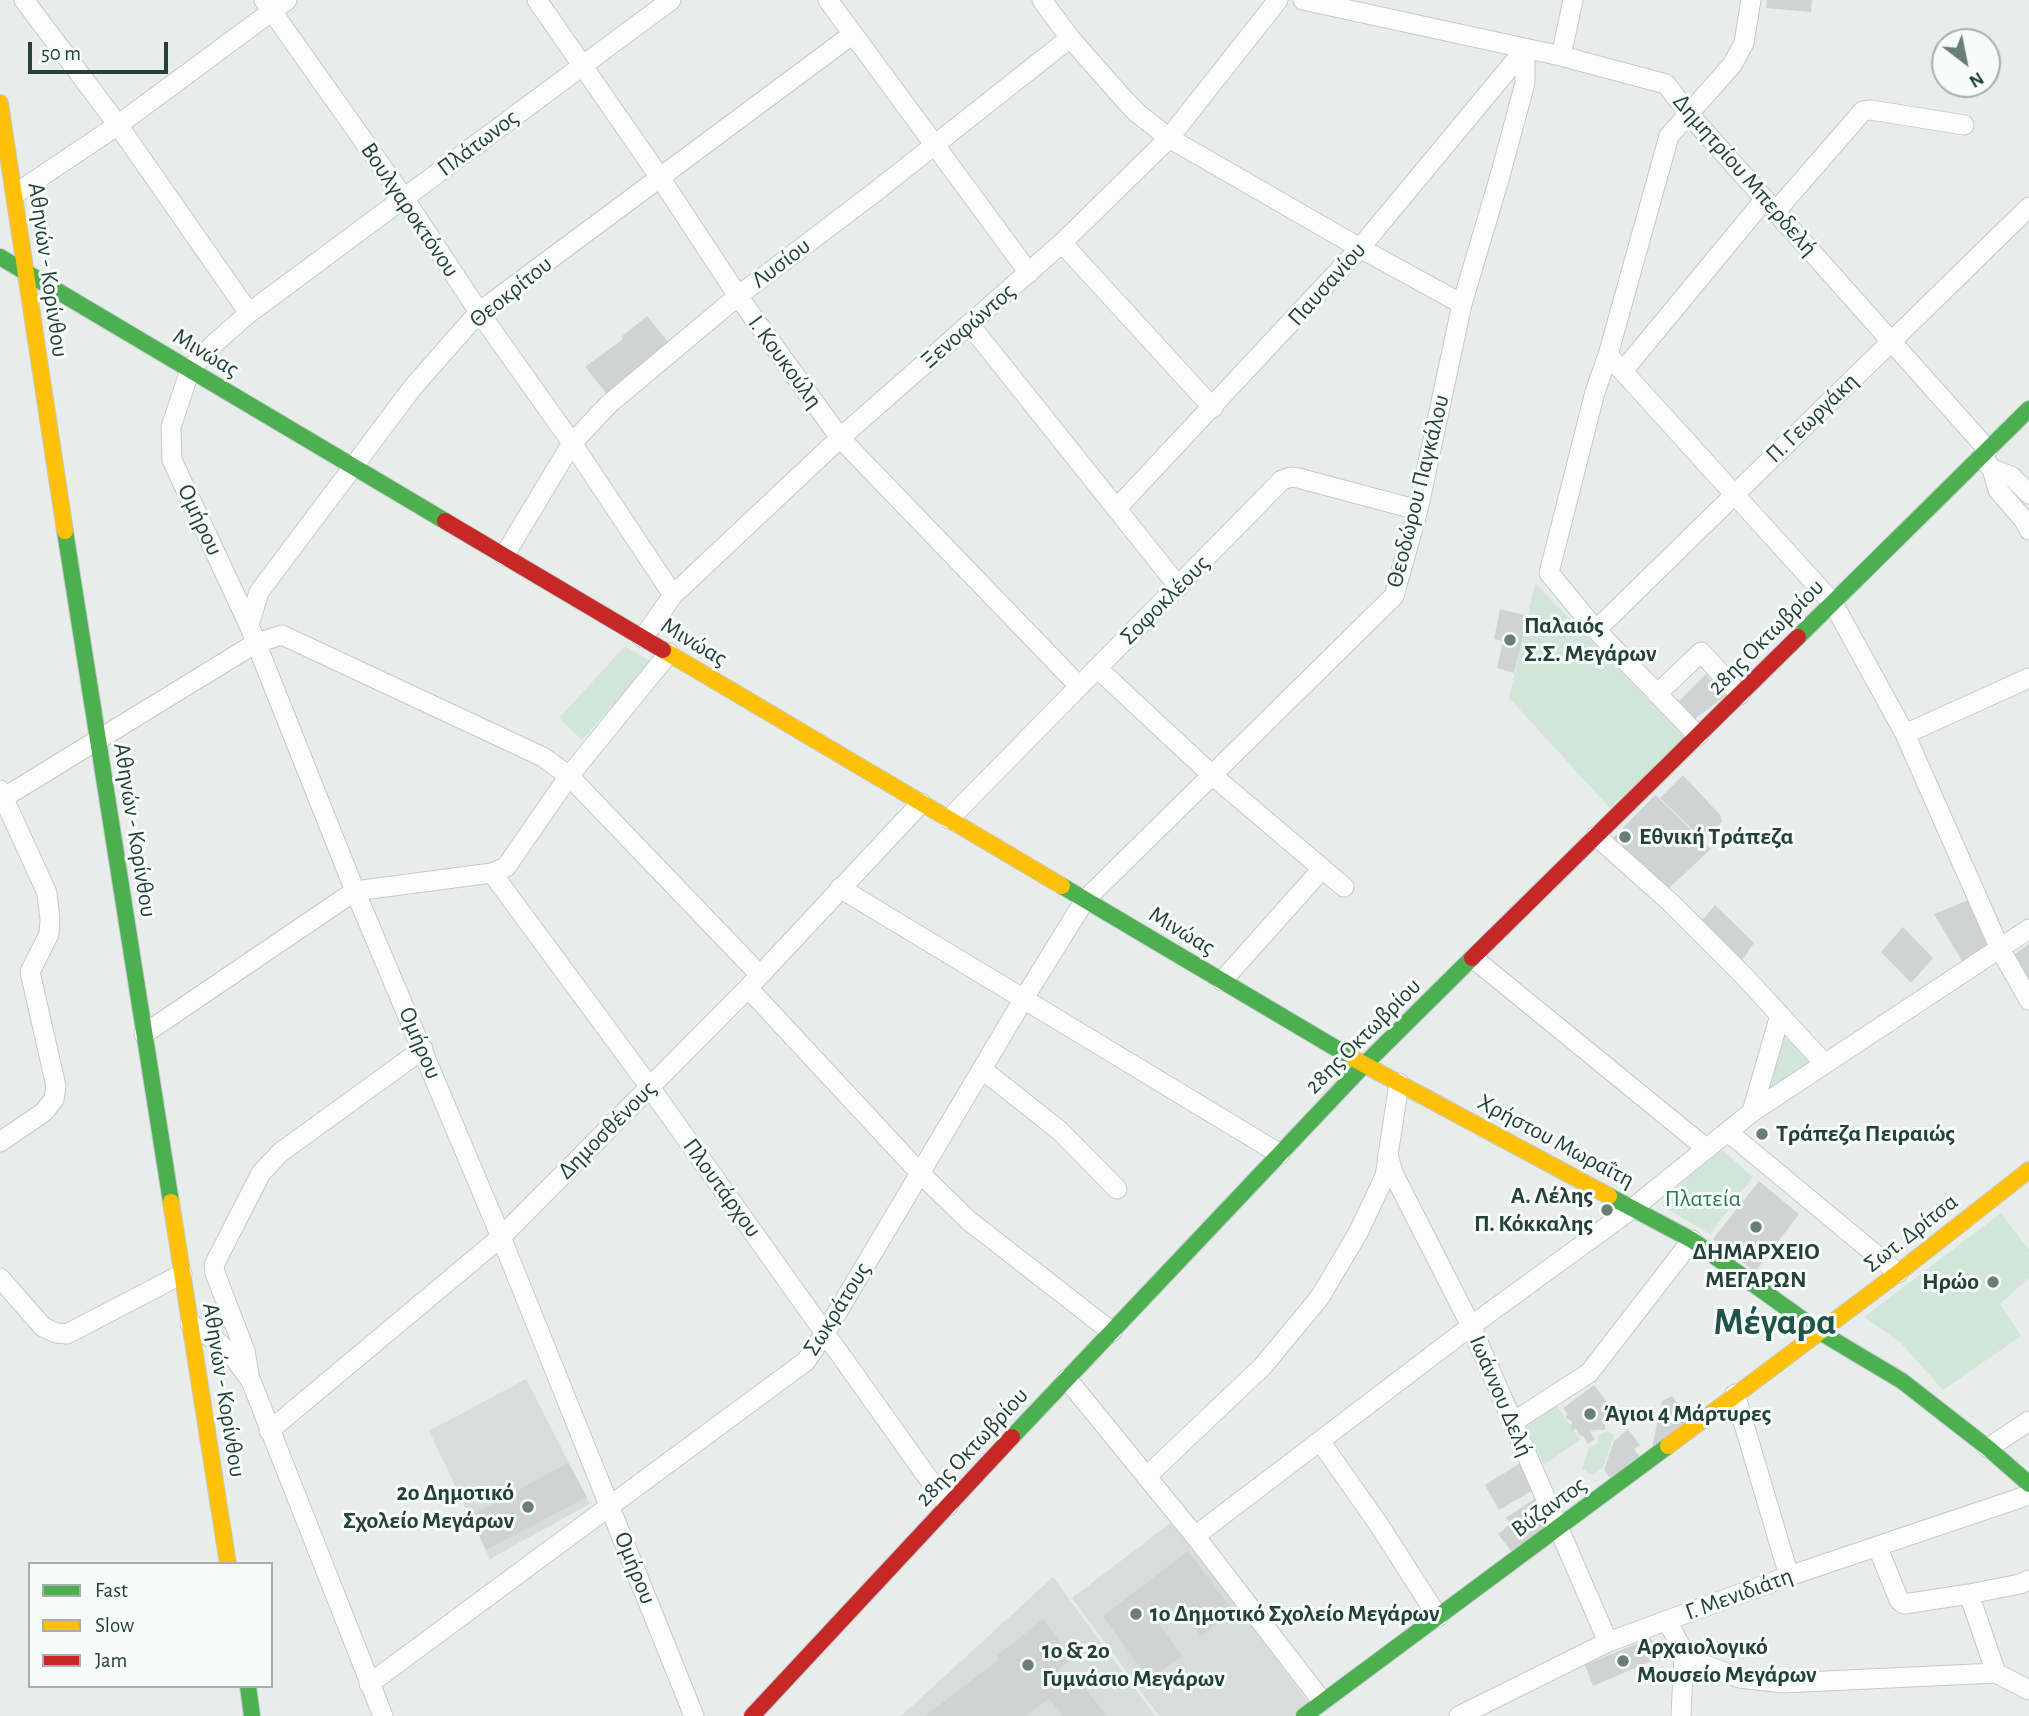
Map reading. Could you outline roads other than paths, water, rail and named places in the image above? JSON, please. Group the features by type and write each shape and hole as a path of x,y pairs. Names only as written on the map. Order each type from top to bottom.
{"main road":[{"name":"Αθηνών - Κορίνθου","path":"0,103 24,271 228,1562"},
{"path":"0,213 15,194"},
{"name":"Μινώας","path":"0,257 1364,1065"},
{"name":"28ης Οκτωβρίου","path":"752,1716 980,1482 1067,1379 1364,1065 1833,603 1987,458 2029,409"},
{"name":"Χρήστου Μωραΐτη","path":"1364,1065 1692,1240 1820,1332 1902,1381 1988,1448 2029,1484"},
{"name":"Σωτ. Δρίτσα","path":"1820,1332 2029,1170"},
{"name":"Βύζαντος","path":"1304,1716 1820,1332"},
{"path":"248,1688 252,1716"}],"street":[{"path":"24,0 118,125 249,313"},
{"name":"Ι. Κουκούλη","path":"537,0 738,296 840,438 1079,686"},
{"name":"Πλάτωνος","path":"190,370 215,342 249,313 671,0"},
{"path":"828,0 1029,273"},
{"path":"1042,0 1070,38 1136,112 1169,138 1462,304"},
{"name":"Ξενοφώντος","path":"643,638 673,596 840,438 1062,243 1169,138 1278,0"},
{"name":"Δημητρίου Μπερδελή","path":"1303,0 1561,56 1666,84 1688,113 1892,340 1987,458"},
{"path":"1561,56 1573,0"},
{"path":"1698,736 1596,630 1549,573 1595,392 1608,355 1668,136 1732,65 1744,43 1751,0"},
{"path":"15,194 118,125 274,4"},
{"name":"Βουλγαροκτόνου","path":"274,4 479,312 572,443 673,596"},
{"name":"Θεοκρίτου","path":"252,634 259,592 413,387 479,312 853,34"},
{"name":"Λυσίου","path":"505,556 572,443 610,404 738,296 1070,38"},
{"name":"Παυσανίου","path":"1117,508 1360,248 1525,49"},
{"name":"Θεοδώρου Παγκάλου","path":"1085,900 1394,596 1418,510 1462,304 1525,83 1525,49"},
{"path":"1623,371 1771,205 1863,111 1964,125"},
{"name":"Π. Γεωργάκη","path":"1596,630 2029,206"},
{"path":"1062,243 1213,408"},
{"path":"969,324 1179,587"},
{"path":"1608,355 1833,603 1905,734 2000,949 2029,1000"},
{"name":"Ομήρου","path":"190,370 171,427 172,460 252,634 355,891 501,1237 694,1716"},
{"path":"1987,458 2029,494"},
{"path":"1987,458 1998,490 2027,521"},
{"name":"Σοφοκλέους","path":"949,819 1282,481 1291,477 1418,510"},
{"path":"0,1142 44,1112 54,1099 56,1086 30,972 49,934 47,893 2,794 98,740 252,634 282,635 543,757 569,776 920,1173 975,1226 1112,1332"},
{"path":"1657,694 1701,652 1740,695"},
{"path":"145,1034 355,891 492,873 506,867 569,776 669,653"},
{"path":"1097,668 1212,775 1344,887"},
{"path":"1905,734 2029,678"},
{"name":"Δημοσθένους","path":"269,1431 501,1237 753,981 921,803"},
{"path":"1596,836 1670,902 1824,1063"},
{"path":"1222,981 1322,869"},
{"name":"Πλουτάρχου","path":"492,873 954,1509"},
{"path":"840,888 1280,1154"},
{"name":"Σωκράτους","path":"369,1684 806,1361 1085,900"},
{"path":"1195,1536 1471,1326 1633,1208 1752,1112 2029,929"},
{"path":"1473,958 1707,1149"},
{"path":"1752,1112 1780,1015"},
{"path":"383,1716 269,1431 251,1381 242,1343 215,1273 217,1257 261,1173 271,1161 423,1049"},
{"path":"983,1070 1060,1131 1117,1189"},
{"path":"1147,1476 1237,1392 1301,1323 1328,1286 1358,1233 1385,1176 1399,1083"},
{"path":"1728,1132 1898,1273"},
{"name":"Ιωάννου Δελή","path":"1388,1154 1393,1173 1471,1326 1608,1642"},
{"path":"1513,1422 1589,1373 1692,1240"},
{"path":"0,1278 43,1327 55,1333 67,1334 182,1274"},
{"path":"190,1322 219,1343 251,1381"},
{"path":"1067,1379 1195,1536 1322,1701"},
{"path":"1735,1394 1789,1576"},
{"path":"1988,1448 2029,1422"},
{"path":"1320,1441 1379,1525 1438,1617"},
{"name":"Γ. Μενιδιάτη","path":"1459,1716 1608,1642 1667,1619 2029,1495"},
{"path":"1878,1548 1899,1601 1904,1604 1969,1594 2029,1580"},
{"path":"1969,1594 1996,1673"},
{"path":"1667,1619 1684,1653 1700,1664 1740,1678 1783,1683 1996,1673 2029,1690"},
{"path":"1681,1716 1684,1653"}],"place":[{"name":"Παλαιός Σ.Σ. Μεγάρων","path":"1510,640"},
{"name":"Εθνική Τράπεζα","path":"1625,837"},
{"name":"Τράπεζα Πειραιώς","path":"1762,1134"},
{"name":"Α. Λέλης Π. Κόκκαλης","path":"1607,1210"},
{"name":"ΔΗΜΑΡΧΕΙΟ ΜΕΓΑΡΩΝ","path":"1756,1227"},
{"name":"Ηρώο","path":"1993,1282"},
{"name":"Άγιοι 4 Μάρτυρες","path":"1590,1414"},
{"name":"2ο Δημοτικό Σχολείο Μεγάρων","path":"528,1507"},
{"name":"1ο Δημοτικό Σχολείο Μεγάρων","path":"1136,1614"},
{"name":"Αρχαιολογικό Μουσείο Μεγάρων","path":"1623,1661"},
{"name":"1ο & 2ο Γυμνάσιο Μεγάρων","path":"1028,1665"}],"district":[{"name":"Μέγαρα","path":"1775,1323"}],"park label":[{"name":"Πλατεία","path":"1703,1199"}]}
